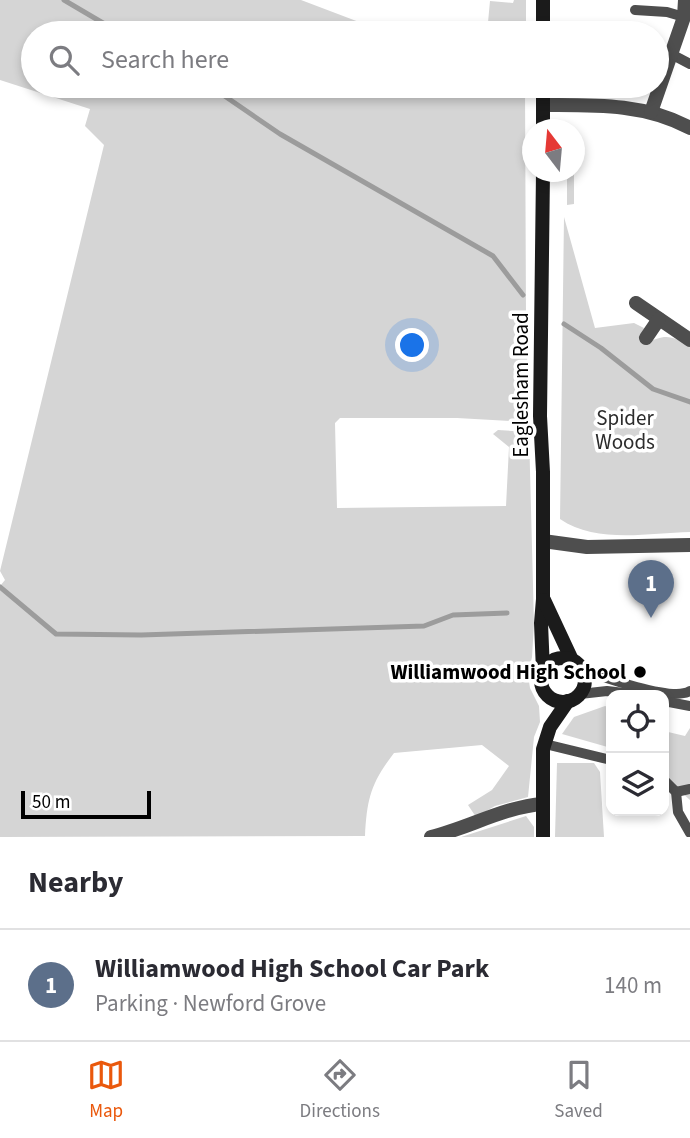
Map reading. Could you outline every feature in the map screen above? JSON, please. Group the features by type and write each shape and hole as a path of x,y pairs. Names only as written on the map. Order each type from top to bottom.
{"main road":[{"path":"543,0 543,21"},
{"path":"543,98 543,119"},
{"name":"Eaglesham Road","path":"542,182 540,416 543,671"},
{"name":"Eaglesham Road","path":"543,598 577,664"},
{"path":"543,837 542,763 550,727 548,696 541,684 543,671 552,661 565,658 577,664 585,681 550,727"},
{"path":"548,696 561,702 574,698"}],"street":[{"path":"669,60 684,17 685,0"},
{"path":"651,112 656,98"},
{"path":"543,106 598,105 651,112 690,128"},
{"path":"636,303 690,340"},
{"path":"646,338 659,319"},
{"path":"543,541 587,547 690,545"},
{"path":"430,837 519,807 542,804"}],"lane":[{"path":"635,10 667,12 684,17"},
{"path":"671,54 690,64"},
{"path":"577,664 623,682 665,693 683,695 690,691"},
{"path":"574,698 606,691"},
{"path":"669,702 690,706"},
{"path":"545,744 606,759"},
{"path":"669,785 676,792 678,812 690,833"},
{"path":"676,792 690,789"}],"green space":[{"path":"0,0 301,0 356,21 21,21 21,87 0,80"},
{"path":"514,0 526,0 526,21 488,21 490,1 513,3"},
{"path":"56,98 525,98 525,119 522,119 522,182 525,182 529,422 457,418 340,418 335,423 337,508 506,506 509,447 493,434 498,430 529,432 534,624 528,675 530,688 539,706 540,722 534,737 528,797 495,806 476,817 468,805 492,790 509,766 482,745 394,753 380,773 372,792 365,836 0,837 0,586 5,580 0,571 104,145 85,126 90,109"},
{"path":"567,182 574,182 574,204 567,205"},
{"name":"Spider Woods","path":"564,217 595,328 634,323 644,328 639,338 646,344 658,338 669,337 690,347 690,532 606,534 574,527 560,519"},
{"path":"606,706 606,747 562,734 574,717"},
{"path":"690,728 690,800 669,784 669,732 685,736"},
{"path":"557,763 594,763 600,772 604,837 555,837"},
{"path":"526,816 534,827 534,837 461,837"}],"waterway":[{"path":"64,0 100,21"},
{"path":"228,98 280,134 493,256 523,295"},
{"path":"564,324 601,348 653,389 690,402"},
{"path":"0,587 56,634 141,635 424,626 453,615 507,613"}],"place":[{"name":"Williamwood High School Car Park","path":"651,618"},
{"name":"Williamwood High School","path":"640,672"}]}
